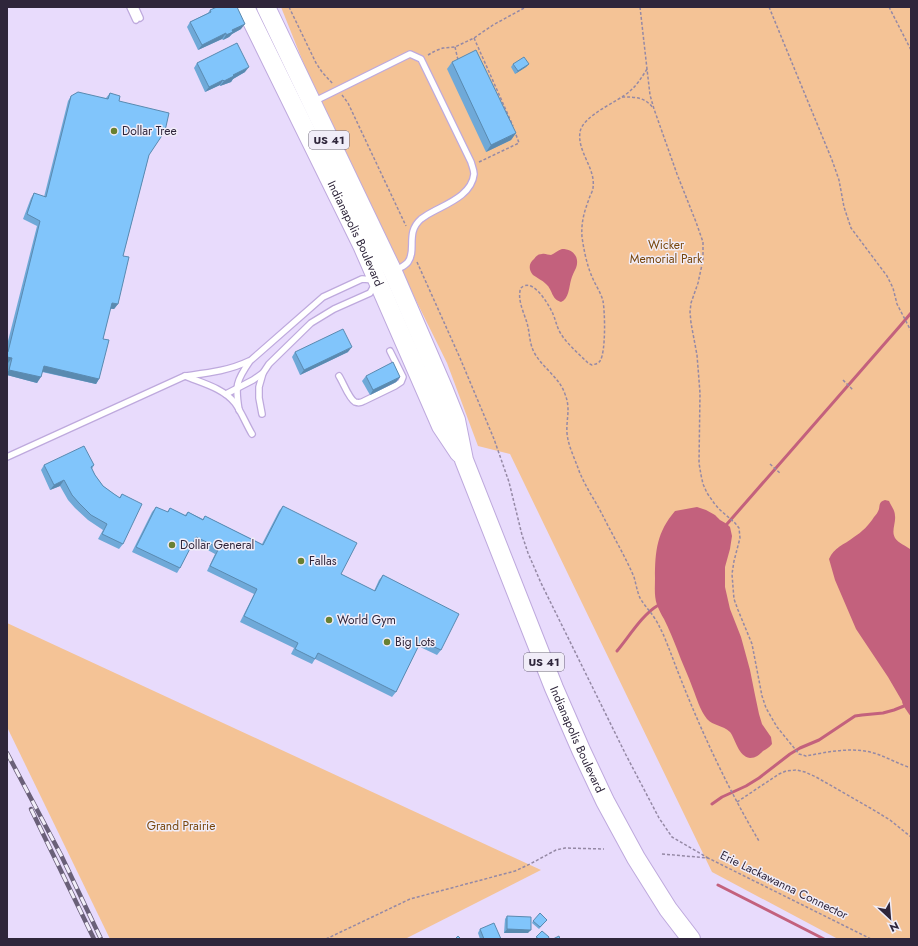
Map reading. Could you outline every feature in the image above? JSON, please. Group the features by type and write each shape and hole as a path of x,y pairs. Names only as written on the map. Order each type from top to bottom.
{"highway":[{"name":"Indianapolis Boulevard","path":"245,7 362,245 386,276"},
{"name":"Indianapolis Boulevard","path":"266,7 312,103 386,276 444,390 456,420 464,460 554,688 581,750 602,795 636,858 668,910 691,939"}],"lane":[{"path":"130,7 138,19 135,7"},
{"path":"262,414 259,393 260,380 269,364 312,323 334,309 370,292 386,276 407,263 410,259 413,229 416,224 422,218 453,201 462,194 472,182 474,176 474,170 421,59 410,54 312,103"},
{"path":"239,410 236,390 238,381 250,361 323,297 362,279 386,276"},
{"path":"340,376 354,402 361,403 396,386 401,382 403,377 390,351"},
{"path":"7,457 185,376 217,372 250,361"},
{"path":"226,394 236,390 263,373"},
{"path":"185,376 226,394 234,402 252,434"}],"path":[{"path":"289,7 316,64 348,103 406,226"},
{"path":"421,59 434,51 442,48 455,47 474,38 493,25 526,7"},
{"path":"640,7 646,69 654,110 703,242 703,260 698,283 691,303 690,312 700,393 700,462 703,484 707,493 719,509 739,528 740,538 732,574 734,599 752,644 762,696 766,708 777,727 799,754 806,756 831,751 866,751 911,768"},
{"path":"769,7 832,160 839,180 844,207 851,228 887,276 893,288 897,304 911,331"},
{"path":"889,7 911,50"},
{"path":"472,166 519,143 474,38"},
{"path":"455,47 459,63"},
{"path":"646,69 641,78 629,92 588,119 582,125 580,132 582,148 592,174 593,182 593,189 582,220 582,238 592,277 604,306 603,346 601,359 599,362 592,365 588,363 566,340 560,333 547,302 535,288 530,285 526,285 520,289 521,304 527,323 531,348 540,362 556,378 565,393 568,409 567,435 578,469 628,564 640,597 661,629 693,709 729,788 758,841"},
{"path":"621,97 631,97 644,100 649,103 654,110"},
{"path":"412,248 419,269 460,358 494,439 508,482 526,547 545,590 626,755 659,818 672,837 708,858"},
{"path":"843,380 853,390"},
{"path":"770,464 781,474"},
{"path":"737,803 778,774 786,771 797,770 816,777 872,809 890,820 911,837"},
{"path":"326,939 410,899 515,871 556,850 565,848 604,849"},
{"name":"Erie Lackawanna Connector","path":"662,854 708,858 871,939"}],"green space":[{"name":"Wicker Memorial Park","path":"281,7 911,7 911,939 838,939 712,872 510,454 478,446 447,363 340,147 313,87"},
{"name":"Grand Prairie","path":"7,623 541,870 405,939 110,939 7,727"}],"shaded area":[{"path":"562,249 569,250 575,254 577,264 571,278 567,296 561,302 555,299 550,289 543,281 533,275 530,271 530,264 538,255 551,255"},
{"path":"885,500 889,501 894,512 895,519 893,533 895,538 911,550 911,717 888,677 856,629 835,580 829,559 836,549 857,535 870,523 877,513 881,502"},
{"path":"697,507 715,515 727,524 730,527 732,536 725,567 725,587 730,609 741,637 750,670 759,714 762,724 771,737 772,744 759,755 750,758 746,757 740,751 730,732 709,721 705,716 656,602 656,559 658,542 664,527 675,511"}],"building":[{"path":"217,7 237,7 245,24 232,30 233,32 226,35 226,33 202,45 190,22 211,12 210,10"},
{"path":"237,43 249,67 224,81 223,80 209,87 197,63"},
{"path":"476,50 516,133 491,145 452,62"},
{"path":"524,57 529,64 518,71 513,64"},
{"path":"78,92 108,99 110,93 120,96 119,101 169,113 165,131 149,155 123,256 129,257 118,304 112,303 103,339 109,340 99,379 44,366 41,377 9,370 12,358 7,357 40,221 27,214 34,193 46,197 71,96"},
{"path":"343,329 352,347 304,370 295,352"},
{"path":"393,362 400,377 373,390 366,376"},
{"path":"84,446 94,465 91,467 103,486 120,498 122,494 142,504 123,544 102,534 107,524 91,515 79,503 72,495 64,480 54,485 44,465"},
{"path":"283,506 357,543 341,574 375,591 383,575 459,614 441,650 421,641 396,692 318,653 315,659 295,649 298,643 244,616 257,589 210,566 219,548 196,537 180,568 136,547 156,507 168,512 170,508 186,516 188,512 203,520 205,516 263,545"},
{"path":"540,913 547,920 540,927 533,921"},
{"path":"507,916 531,917 531,930 507,929"},
{"path":"494,923 501,939 484,939 480,929"},
{"path":"542,931 549,937 548,939 539,939 536,937"},
{"path":"559,936 560,939 553,939"}],"waterway":[{"path":"727,524 911,313"},
{"path":"617,651 641,620 657,606"},
{"path":"712,804 722,797 746,786 790,754 819,740 855,716 883,713 904,706"},
{"path":"718,885 824,939"}],"railway":[{"path":"7,753 61,855 101,939"},
{"path":"31,809 94,939"}],"place":[{"name":"Dollar Tree","path":"114,131"},
{"name":"Dollar General","path":"172,545"},
{"name":"Fallas","path":"301,561"},
{"name":"World Gym","path":"329,620"},
{"name":"Big Lots","path":"387,642"}]}
